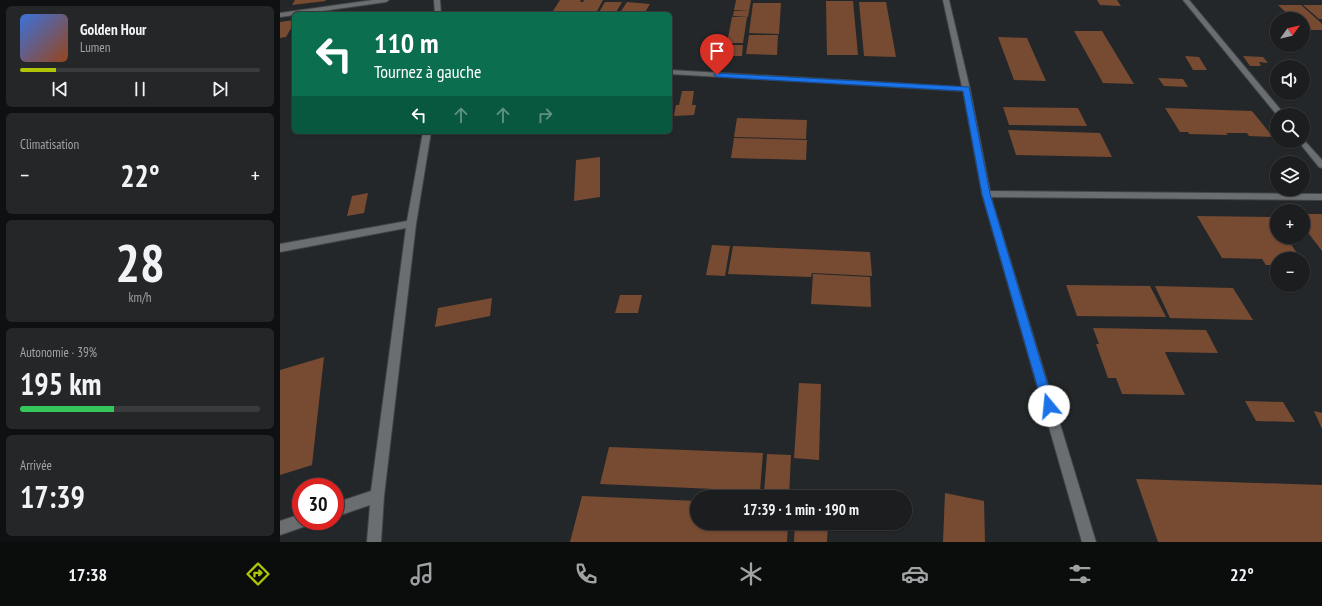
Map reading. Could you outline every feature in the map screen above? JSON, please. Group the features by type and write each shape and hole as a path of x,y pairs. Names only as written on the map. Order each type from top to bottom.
{"street":[{"path":"301,12 386,0"},
{"path":"437,0 438,12"},
{"path":"946,0 966,89 986,194 1089,542"},
{"path":"1186,0 1275,108"},
{"path":"280,15 292,13"},
{"path":"672,72 966,89"},
{"path":"374,542 377,496 411,224 427,134"},
{"path":"1308,148 1322,165"},
{"path":"986,194 1322,197"},
{"path":"280,248 411,224"},
{"path":"344,507 377,496"},
{"path":"280,528 292,524"}],"building":[{"path":"295,0 325,0 326,1 292,5"},
{"path":"560,0 581,0 580,2 583,2 584,0 603,0 597,12 552,12"},
{"path":"736,0 751,0 749,11 734,10"},
{"path":"1097,0 1117,0 1121,6 1100,5"},
{"path":"826,1 853,1 858,55 827,55"},
{"path":"605,2 622,2 616,12 599,12"},
{"path":"627,2 650,4 645,12 620,12"},
{"path":"859,2 886,2 896,57 864,56"},
{"path":"753,3 781,3 779,34 749,33"},
{"path":"1278,5 1301,5 1309,12 1286,12"},
{"path":"1303,5 1322,5 1322,19 1319,19"},
{"path":"734,11 749,11 748,17 733,16"},
{"path":"1310,13 1322,24 1322,30 1310,30"},
{"path":"732,17 747,17 743,43 727,43"},
{"path":"292,20 292,26 286,37 280,38 280,22"},
{"path":"1074,31 1102,31 1134,84 1103,83"},
{"path":"749,35 778,35 777,55 746,54"},
{"path":"998,37 1027,38 1046,81 1014,80"},
{"path":"728,45 743,45 742,56 725,56"},
{"path":"1185,56 1199,57 1207,70 1193,70"},
{"path":"1243,56 1263,57 1268,63 1259,62 1261,66 1250,66"},
{"path":"1158,78 1183,79 1188,87 1164,86"},
{"path":"682,91 694,91 692,105 696,105 694,115 674,116 676,105 679,105"},
{"path":"1003,107 1078,108 1087,126 1009,125"},
{"path":"1165,108 1252,111 1270,133 1270,137 1249,136 1247,133 1226,133 1228,135 1189,134 1188,132 1180,132"},
{"path":"737,118 807,120 806,139 734,137"},
{"path":"1008,130 1100,133 1112,157 1016,155"},
{"path":"734,138 807,140 806,160 731,158"},
{"path":"600,157 600,197 574,201 576,160"},
{"path":"368,193 364,213 347,216 352,196"},
{"path":"1310,214 1322,214 1322,251 1310,235"},
{"path":"1197,216 1270,217 1270,244 1291,244 1296,252 1270,252 1270,265 1266,265 1262,259 1222,258"},
{"path":"712,245 730,246 725,276 706,275"},
{"path":"733,246 870,252 872,276 812,273 811,277 728,274"},
{"path":"813,274 870,277 871,307 811,304"},
{"path":"1066,285 1150,286 1166,317 1077,316"},
{"path":"1155,286 1233,288 1253,320 1170,318"},
{"path":"620,295 642,295 638,313 615,313"},
{"path":"492,298 490,316 435,327 438,308"},
{"path":"1093,328 1206,330 1218,353 1165,352 1185,395 1122,394 1116,378 1108,378 1096,344 1099,344"},
{"path":"324,357 312,465 280,475 280,370"},
{"path":"799,383 821,384 819,460 794,458"},
{"path":"1245,401 1283,402 1295,422 1256,421"},
{"path":"1314,411 1322,413 1322,429"},
{"path":"609,447 763,453 760,490 600,484"},
{"path":"767,454 791,455 789,490 764,490"},
{"path":"1136,479 1322,485 1322,542 1158,542"},
{"path":"945,493 984,501 985,542 943,542"},
{"path":"582,496 690,501 690,530 788,530 787,542 570,542"},
{"path":"795,530 828,530 827,542 794,542"}],"route":[{"path":"717,75 966,89 986,194 1049,406"}]}
